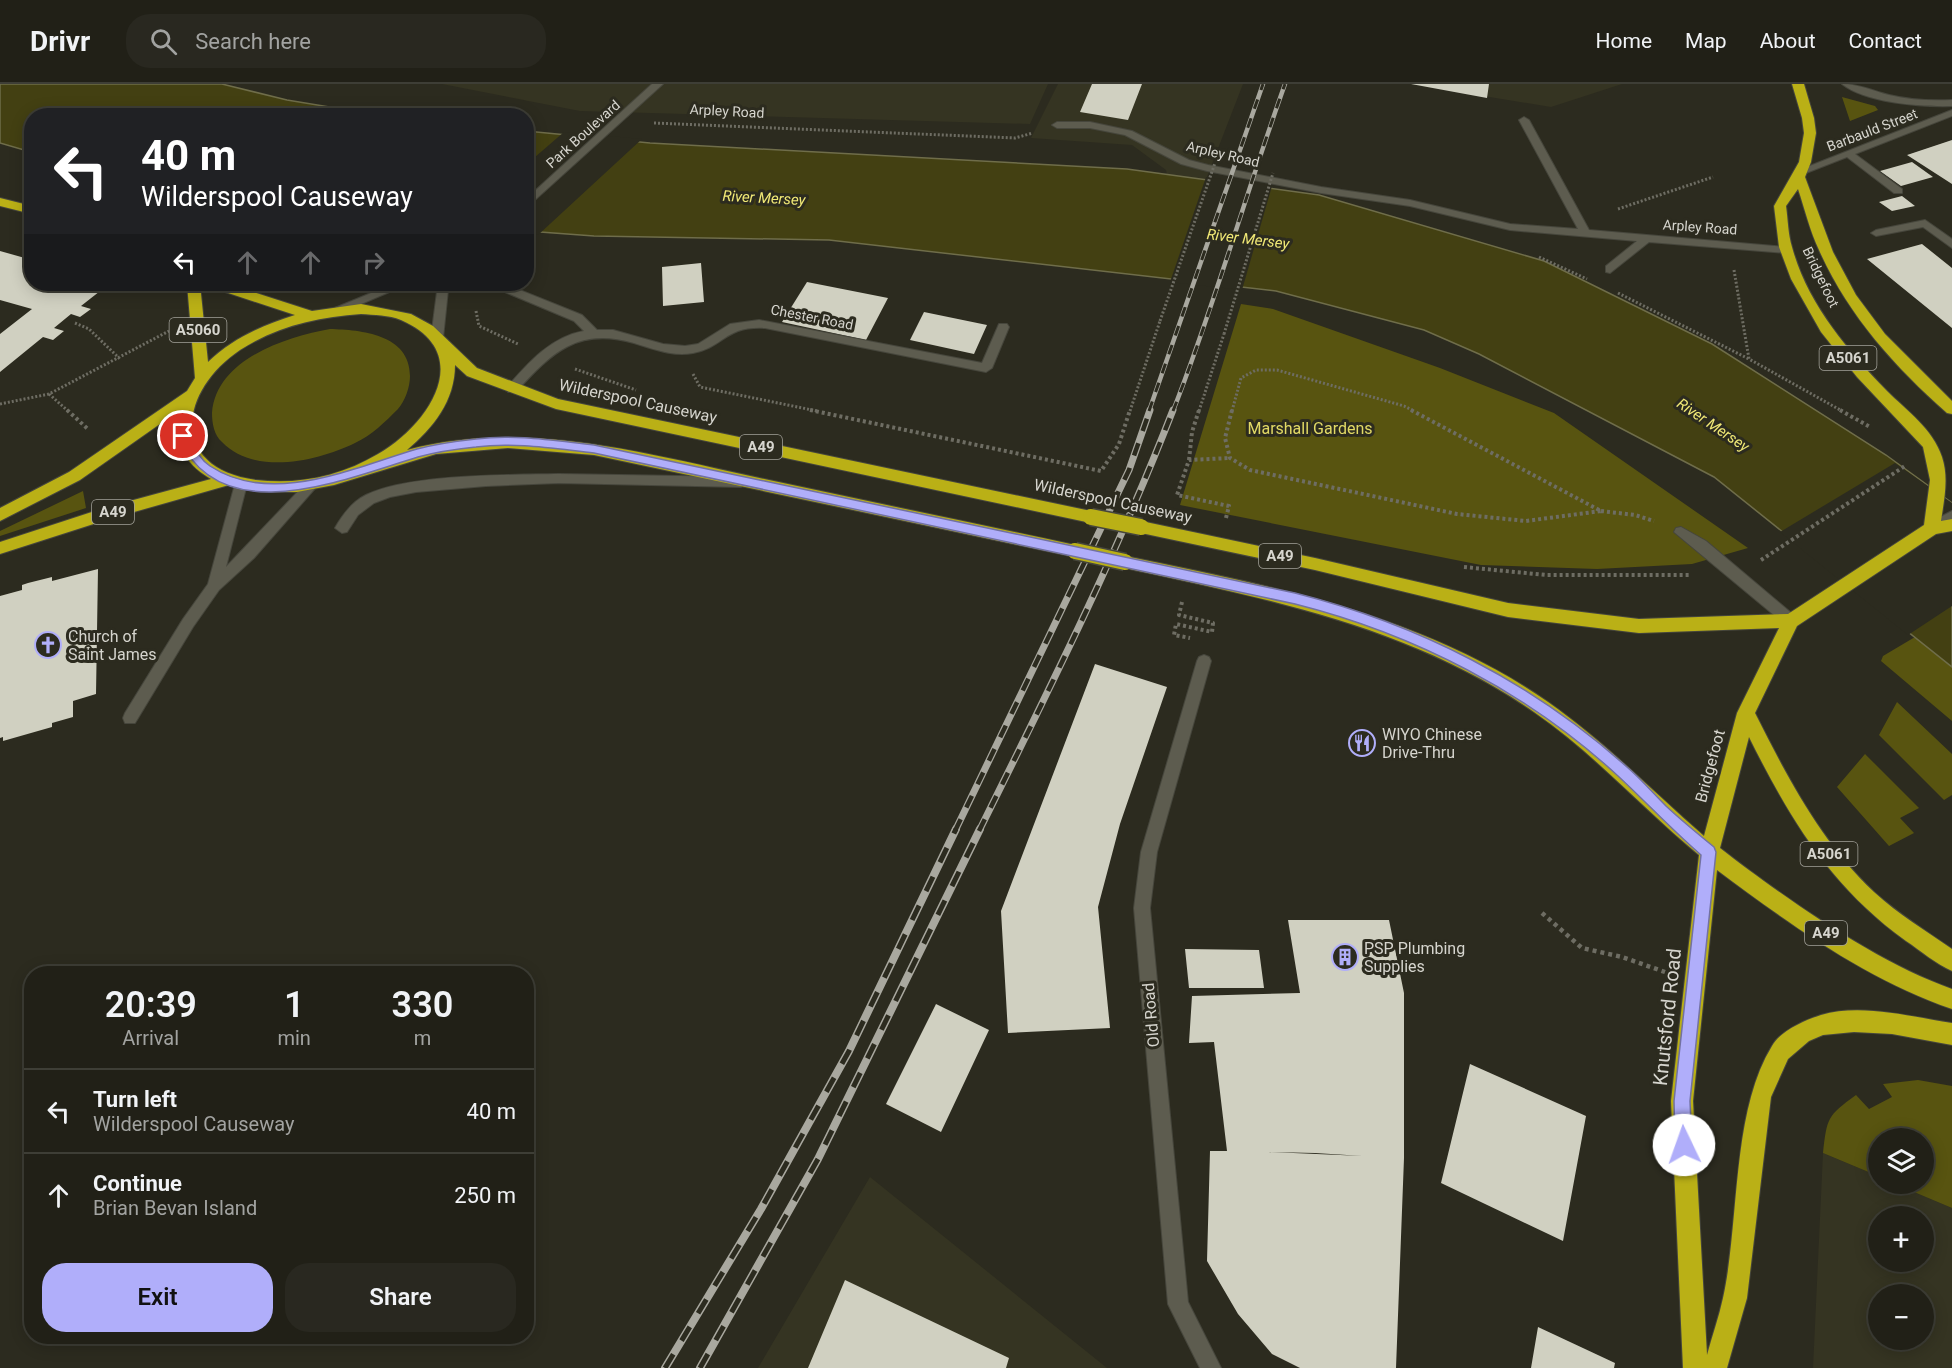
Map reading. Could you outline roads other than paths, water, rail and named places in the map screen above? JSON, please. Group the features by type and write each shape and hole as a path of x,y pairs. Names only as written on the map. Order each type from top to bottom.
{"highway":[{"name":"A5061","path":"1798,84 1811,122 1810,139 1801,175"},
{"name":"Bridgefoot","path":"1801,175 1780,206 1786,250 1809,301 1842,351 1923,435 1934,451 1938,463 1932,528"},
{"name":"Bridgefoot","path":"1801,175 1825,251 1861,315 1904,365 1952,409"},
{"path":"0,202 24,208"},
{"name":"A5060","path":"194,291 200,320 198,331 202,378"},
{"path":"236,291 309,315"},
{"name":"A49","path":"366,468 401,447 432,417 445,396 450,371 441,343 424,326 385,312 336,310 309,315 267,329 230,351 202,378 190,396 183,416 186,442 191,454 206,469 234,482 275,488 312,484 366,468 420,452 462,445 534,442 594,449 1340,610 1418,639 1452,655 1539,706 1622,771 1663,812 1709,852 1828,934 1875,963 1952,999"},
{"name":"Wilderspool Causeway","path":"441,343 472,372 512,390 556,404 1141,527 1528,613 1657,626 1791,621"},
{"name":"A49","path":"0,515 54,490 97,464 190,396"},
{"name":"A49","path":"0,548 104,514 234,482"},
{"name":"Bridgefoot","path":"1709,852 1746,713 1791,621 1932,528 1952,525"},
{"name":"A5061","path":"1746,713 1773,767 1806,822 1842,870 1868,898 1952,962"},
{"name":"Knutsford Road","path":"1695,1368 1682,1101 1709,852"},
{"path":"1715,1368 1735,1298 1760,1096 1780,1051 1802,1034 1823,1025 1854,1022 1892,1024 1952,1034"}],"street":[{"name":"Park Boulevard","path":"534,198 621,121 658,84"},
{"name":"Barbauld Street","path":"1847,84 1910,102 1952,103"},
{"name":"Barbauld Street","path":"1801,175 1952,113"},
{"path":"1524,120 1585,232"},
{"name":"Arpley Road","path":"1057,125 1090,125 1128,133 1185,162 1207,168 1321,190 1410,203 1510,227 1786,250"},
{"path":"1849,154 1898,191"},
{"path":"1876,233 1925,223 1952,245"},
{"path":"1610,269 1647,238"},
{"path":"336,310 384,291"},
{"path":"441,343 442,291"},
{"path":"513,291 579,318 594,334"},
{"name":"Chester Road","path":"512,390 542,355 558,343 594,334 615,335 659,348 679,351 695,349 709,343 735,326 765,324 986,368 1003,327"},
{"path":"342,528 349,514 363,503 381,494 418,487 480,481 553,479 750,483"},
{"path":"214,586 234,482"},
{"path":"130,718 188,623 214,586 249,554 312,484"},
{"path":"1932,528 1952,516"},
{"path":"1682,532 1701,545 1791,621"},
{"name":"Old Road","path":"1204,661 1149,852 1142,908 1178,1304 1210,1368"}],"water":[{"path":"0,84 222,84 287,100 336,108 24,108 24,150 0,143"},
{"name":"River Mersey","path":"534,132 650,143 1127,169 1319,195 1544,261 1712,344 1886,455 1952,503 1952,667 1714,477 1479,354 1424,330 1276,291 829,240 594,236 534,232"}],"railway":[{"path":"1149,411 1263,84"},
{"path":"1173,411 1203,330 1285,84"},
{"path":"955,831 1129,470 1150,410"},
{"path":"979,831 1105,570 1173,410"},
{"path":"665,1368 761,1209 849,1051 956,829"},
{"path":"700,1368 818,1159 980,829"}],"place":[{"name":"Church of Saint James","path":"48,645"},
{"name":"WIYO Chinese Drive-Thru","path":"1362,743"},
{"name":"PSP Plumbing Supplies","path":"1345,957"}],"park label":[{"name":"Marshall Gardens","path":"1310,428"}]}
